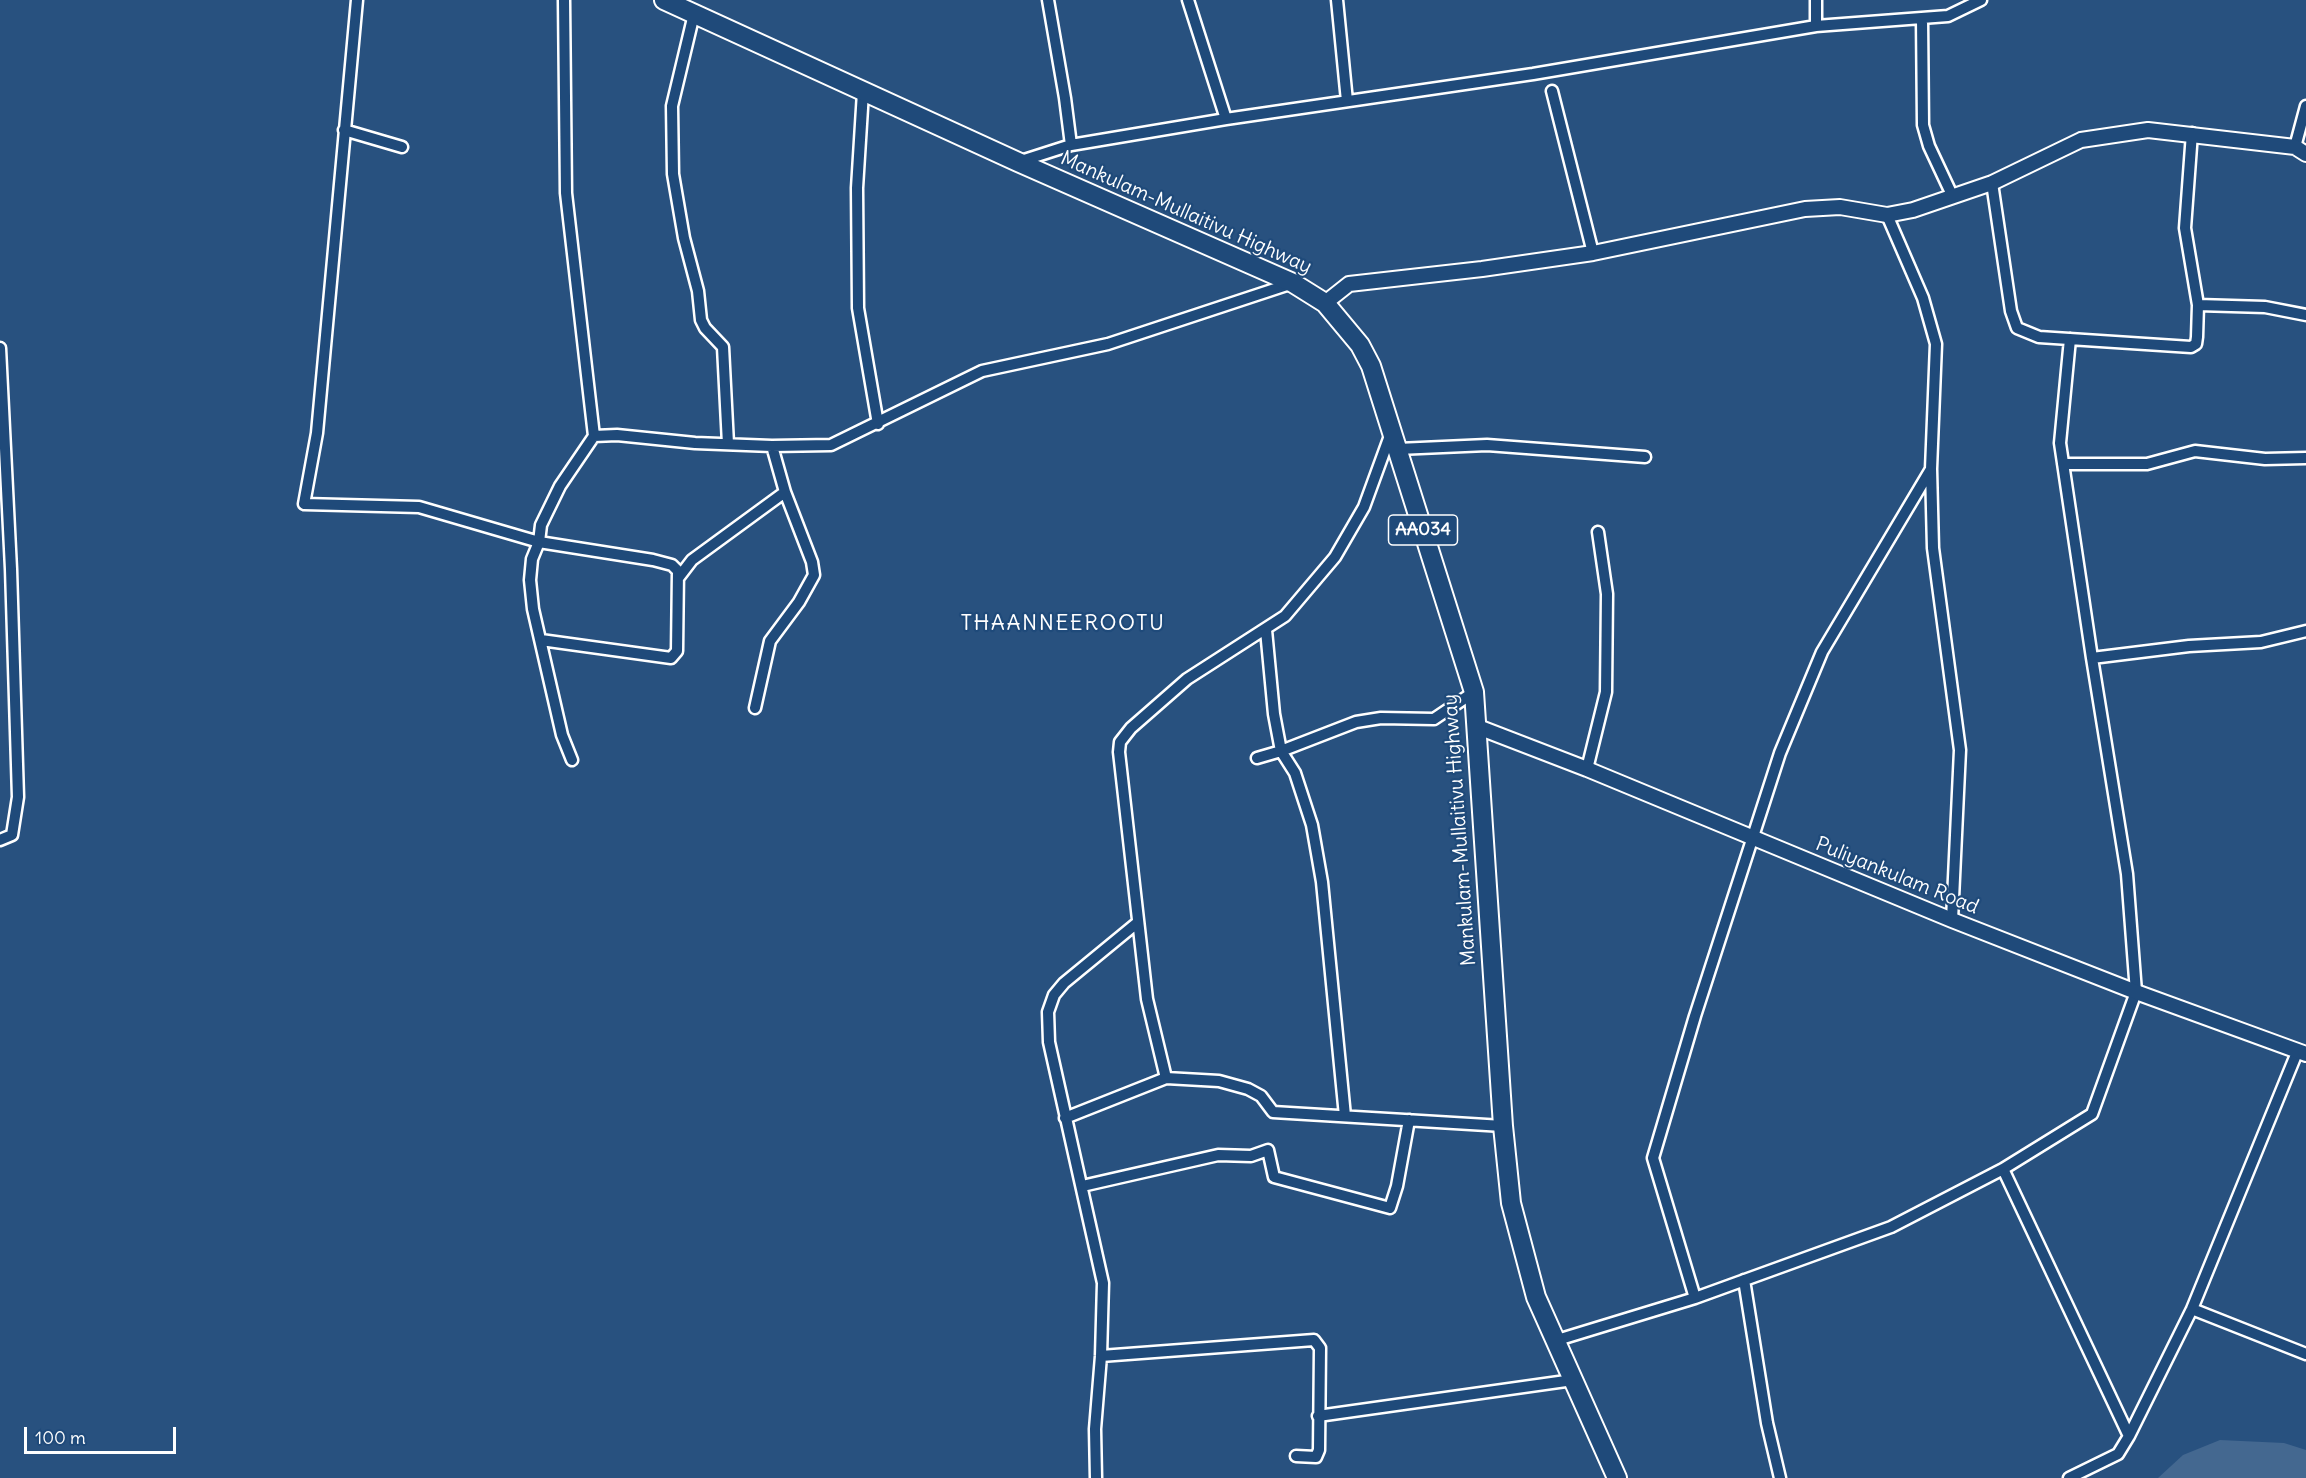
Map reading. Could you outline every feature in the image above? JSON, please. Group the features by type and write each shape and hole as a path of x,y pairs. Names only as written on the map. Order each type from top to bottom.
{"highway":[{"name":"Mankulam-Mullaitivu Highway","path":"664,0 862,92 1293,283 1325,303 1360,345 1371,366 1474,693 1503,1126 1514,1215 1536,1297 1617,1478"}],"street":[{"path":"357,0 317,433 304,504 419,507 539,542 653,560 672,565 678,571 677,651 671,658 541,640"},
{"path":"564,0 566,193 594,436 560,486 541,525 539,542 532,559 530,580 532,609 562,735 572,760"},
{"path":"1048,0 1071,145"},
{"path":"1188,0 1226,119"},
{"path":"1337,0 1347,101"},
{"path":"1816,0 1816,26"},
{"path":"1018,162 1071,145 1226,119 1533,74 1816,26 1948,16 1981,0"},
{"path":"694,14 672,106 673,174 684,238 698,291 701,320 705,328 723,347 728,444"},
{"path":"1922,19 1923,125 1929,146 1952,195"},
{"path":"1552,91 1593,253"},
{"path":"862,92 857,188 858,308 878,424"},
{"path":"1325,303 1349,284 1482,269 1593,253 1805,209 1840,207 1887,215 1913,210 1992,183 2081,140 2148,130 2192,133 2301,150 2306,106"},
{"path":"344,130 402,147"},
{"path":"1992,183 2011,311 2017,328 2039,337 2191,347 2196,344 2198,337 2198,305 2185,228 2192,133"},
{"path":"1887,215 1923,298 1936,344 1930,469 1933,548 1960,750 1952,920"},
{"path":"594,436 617,435 772,446 831,445 878,424 982,371 1108,344 1293,283"},
{"path":"2198,305 2265,307 2306,315"},
{"path":"1554,1341 1695,1298 1891,1227 2003,1169 2092,1114 2136,992 2127,874 2060,443 2070,339"},
{"path":"0,348 6,569 18,796 12,835 0,840"},
{"path":"1166,1078 1147,999 1119,752 1120,742 1131,729 1187,679 1285,616 1335,557 1364,507 1392,432"},
{"path":"1398,449 1487,445 1645,457"},
{"path":"755,708 770,641 799,602 814,575 812,562 785,492 772,446"},
{"path":"2063,464 2147,464 2196,451 2265,459 2306,458"},
{"path":"1695,1298 1653,1158 1695,1016 1780,753 1822,652 1930,469"},
{"path":"679,578 692,560 785,492"},
{"path":"1587,769 1606,692 1607,594 1598,532"},
{"path":"1266,630 1274,714 1281,751 1294,773 1312,825 1322,882 1345,1116"},
{"path":"2092,658 2189,646 2261,642 2306,631"},
{"path":"1257,758 1356,722 1381,718 1434,719 1474,693"},
{"name":"Puliyankulam Road","path":"1478,727 1587,769 1952,920 2136,992 2302,1052"},
{"path":"1096,1478 1095,1429 1101,1356 1103,1283 1049,1042 1048,1012 1054,995 1064,983 1137,923"},
{"path":"2069,1478 2118,1454 2129,1436 2192,1310 2302,1052"},
{"path":"1065,1118 1166,1078 1219,1081 1248,1089 1261,1096 1273,1112 1503,1126"},
{"path":"1082,1186 1218,1155 1251,1156 1268,1150 1274,1177 1390,1208 1397,1186 1409,1120"},
{"path":"2003,1169 2129,1436"},
{"path":"1744,1280 1767,1424 1780,1478"},
{"path":"2192,1310 2306,1354"},
{"path":"1101,1356 1314,1340 1320,1348 1319,1450 1316,1457 1296,1456"},
{"path":"1318,1416 1573,1380"}],"shaded area":[{"path":"2220,1440 2284,1443 2306,1450 2306,1478 2158,1478 2183,1455"}],"district":[{"name":"THAANNEEROOTU","path":"1063,624"}]}
